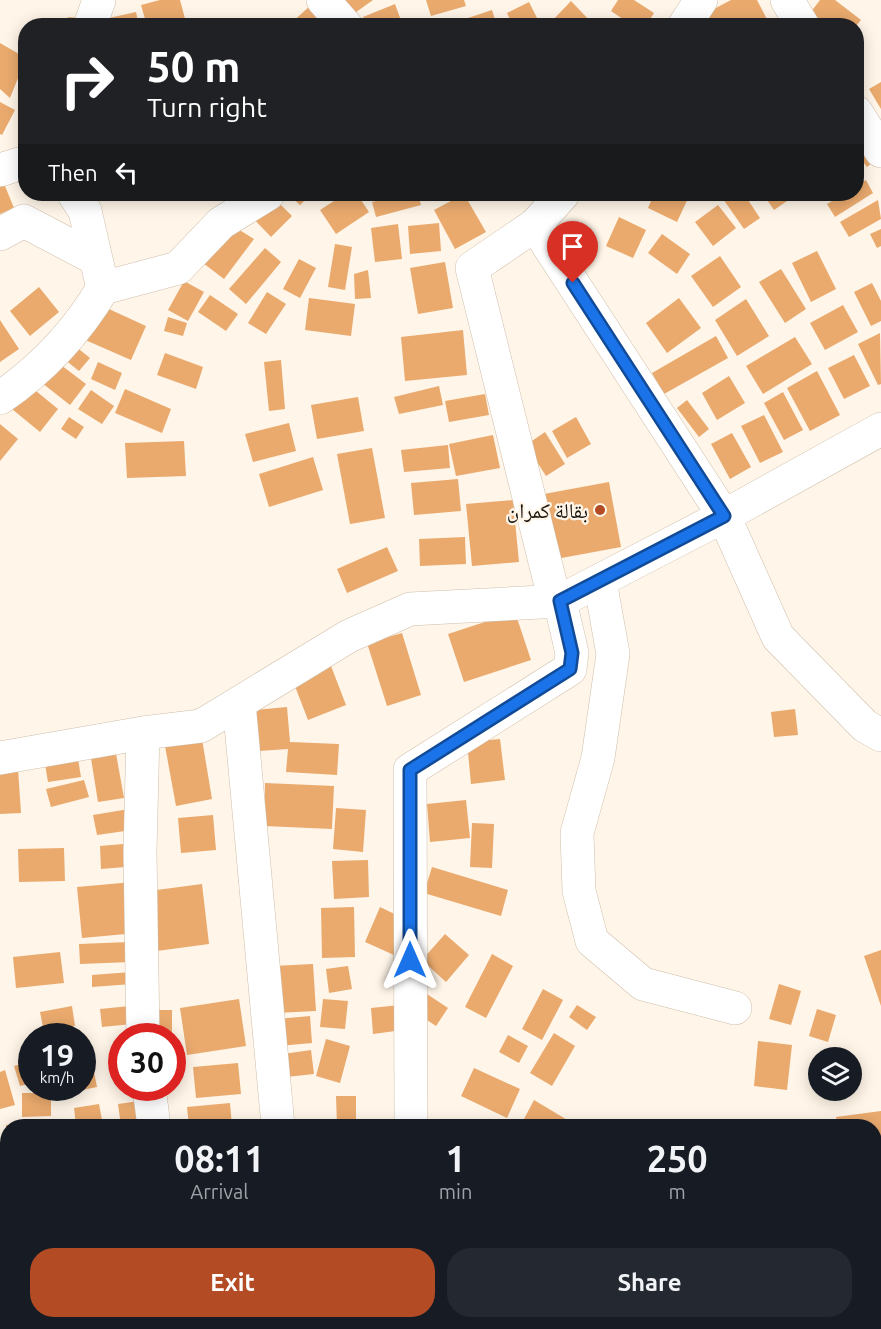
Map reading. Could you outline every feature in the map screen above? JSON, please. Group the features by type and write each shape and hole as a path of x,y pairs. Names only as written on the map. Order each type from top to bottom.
{"street":[{"path":"93,18 99,0"},
{"path":"323,0 339,18"},
{"path":"689,18 701,0"},
{"path":"787,0 798,18"},
{"path":"864,124 881,151"},
{"path":"0,170 18,164"},
{"path":"0,398 33,375 87,315 99,274 85,211 79,201"},
{"path":"0,234 24,221 99,274 178,268 221,223 256,201"},
{"path":"411,1119 410,770 570,669 572,653 472,268 535,225 557,201"},
{"path":"535,225 724,516 778,637 865,726 881,735"},
{"path":"0,758 143,733 201,726 349,636 410,609 557,602 724,516 881,429"},
{"path":"600,581 613,654 598,758 577,833 579,891 592,941 643,984 735,1008"},
{"path":"239,703 277,1119"},
{"path":"143,733 140,852 143,1023"},
{"path":"151,1101 153,1119"}],"building":[{"path":"160,0 180,0 185,18 145,18 141,5"},
{"path":"341,0 373,0 352,15"},
{"path":"426,0 464,0 466,6 431,16"},
{"path":"618,0 634,0 654,13 651,18 621,18 611,11"},
{"path":"731,0 757,0 766,18 697,18"},
{"path":"820,0 835,0 858,18 806,18"},
{"path":"571,1 587,18 555,18"},
{"path":"529,2 537,18 509,18 507,13"},
{"path":"312,4 322,18 297,18"},
{"path":"395,4 400,18 363,18"},
{"path":"492,10 494,18 468,18"},
{"path":"136,12 137,18 109,18"},
{"path":"0,43 18,53 18,78 10,98 0,89"},
{"path":"881,82 881,109 869,89"},
{"path":"0,102 15,110 2,135 0,134"},
{"path":"864,136 880,157 867,167 864,163"},
{"path":"0,174 14,208 0,214"},
{"path":"866,180 873,193 864,199 864,181"},
{"path":"878,200 881,219 849,237 840,222"},
{"path":"267,201 277,201 292,216 271,237 251,216"},
{"path":"334,201 362,201 369,212 336,234 320,210"},
{"path":"420,201 421,205 376,217 372,202"},
{"path":"451,201 468,201 486,232 455,249 434,210"},
{"path":"651,201 687,201 677,222 648,208"},
{"path":"724,201 749,201 760,218 744,229"},
{"path":"768,201 787,201 774,210"},
{"path":"832,201 860,201 835,217 827,204"},
{"path":"718,205 736,228 713,246 695,222"},
{"path":"619,217 646,230 633,258 606,246"},
{"path":"439,223 441,251 410,254 408,226"},
{"path":"398,224 402,259 375,262 371,228"},
{"path":"233,226 254,239 224,279 199,260"},
{"path":"881,229 881,246 877,248 870,234"},
{"path":"662,234 690,254 677,274 648,253"},
{"path":"335,244 352,247 345,290 328,287"},
{"path":"265,248 281,262 246,304 229,289"},
{"path":"817,251 836,289 811,302 792,263"},
{"path":"720,256 741,287 713,307 691,276"},
{"path":"299,259 316,268 300,298 283,289"},
{"path":"445,262 453,308 418,314 410,268"},
{"path":"781,269 806,309 785,323 759,282"},
{"path":"368,270 371,298 355,299 354,274"},
{"path":"184,281 204,292 188,321 168,310"},
{"path":"872,283 881,301 881,321 871,326 854,292"},
{"path":"39,287 59,312 30,336 10,311"},
{"path":"267,292 286,304 266,334 248,323"},
{"path":"210,295 238,314 226,331 198,312"},
{"path":"309,298 355,304 351,336 305,330"},
{"path":"679,298 701,328 667,353 646,323"},
{"path":"746,299 769,336 737,356 715,320"},
{"path":"98,304 146,326 131,360 83,339"},
{"path":"843,305 858,332 825,350 810,323"},
{"path":"168,317 187,323 183,336 164,331"},
{"path":"0,320 19,349 0,362"},
{"path":"463,330 467,375 405,381 401,337"},
{"path":"880,333 881,384 878,385 858,344"},
{"path":"716,336 728,358 664,394 652,373"},
{"path":"795,337 812,364 763,394 746,366"},
{"path":"70,342 90,358 79,371 59,355"},
{"path":"165,353 203,367 196,389 157,375"},
{"path":"854,355 870,386 844,399 828,368"},
{"path":"53,359 86,384 70,405 37,379"},
{"path":"281,360 285,409 269,411 264,362"},
{"path":"98,362 122,373 115,390 91,379"},
{"path":"817,371 840,415 810,431 787,388"},
{"path":"729,376 745,403 717,420 702,393"},
{"path":"19,377 58,409 40,432 1,400"},
{"path":"439,386 443,405 399,414 394,397"},
{"path":"125,389 171,409 162,433 115,413"},
{"path":"91,390 114,406 102,424 78,409"},
{"path":"783,392 803,430 784,440 764,403"},
{"path":"485,394 489,415 449,422 445,401"},
{"path":"358,397 364,431 317,439 311,405"},
{"path":"687,400 709,429 699,437 677,408"},
{"path":"764,415 783,452 760,463 741,426"},
{"path":"69,417 84,427 76,439 61,429"},
{"path":"576,417 591,444 567,458 552,431"},
{"path":"289,423 296,451 253,462 245,434"},
{"path":"0,424 18,439 0,461"},
{"path":"545,432 565,464 546,476 526,445"},
{"path":"732,433 751,467 730,479 711,444"},
{"path":"493,435 500,468 456,476 449,444"},
{"path":"184,441 186,476 127,478 125,443"},
{"path":"448,445 450,468 404,472 401,450"},
{"path":"372,448 385,518 350,524 337,454"},
{"path":"313,457 323,490 269,507 259,474"},
{"path":"458,479 461,511 414,515 411,483"},
{"path":"609,482 621,547 556,559 544,494"},
{"path":"513,500 519,562 472,566 466,504"},
{"path":"465,537 466,564 420,566 419,539"},
{"path":"387,547 398,571 347,593 337,569"},
{"path":"515,612 531,660 464,682 448,634"},
{"path":"402,633 421,695 387,706 367,643"},
{"path":"331,666 346,705 308,720 293,681"},
{"path":"287,707 290,742 339,744 337,775 286,772 288,749 259,751 255,710"},
{"path":"795,709 798,735 774,737 771,712"},
{"path":"202,739 212,799 176,806 165,746"},
{"path":"500,739 505,780 471,784 467,742"},
{"path":"115,748 124,798 98,802 90,752"},
{"path":"77,753 81,777 48,782 44,758"},
{"path":"18,769 21,813 0,814 0,770"},
{"path":"84,780 89,797 51,807 46,789"},
{"path":"265,783 334,786 332,829 264,826"},
{"path":"466,800 470,838 430,842 427,804"},
{"path":"336,808 366,810 363,852 333,849"},
{"path":"129,809 132,830 97,835 93,815"},
{"path":"213,815 216,850 181,853 178,818"},
{"path":"472,823 494,824 492,868 470,867"},
{"path":"135,843 137,866 101,869 100,846"},
{"path":"64,848 65,881 19,882 18,849"},
{"path":"368,860 369,897 334,899 332,861"},
{"path":"432,867 508,890 501,916 424,893"},
{"path":"133,882 137,933 82,938 77,887"},
{"path":"202,884 209,944 157,951 149,891"},
{"path":"354,907 355,957 322,958 321,908"},
{"path":"380,907 409,921 394,955 365,942"},
{"path":"445,934 469,955 446,982 422,960"},
{"path":"130,942 131,962 80,964 79,944"},
{"path":"881,950 881,1006 864,956"},
{"path":"60,952 64,983 16,988 13,957"},
{"path":"492,954 513,966 486,1018 465,1007"},
{"path":"313,964 316,1011 275,1013 273,966"},
{"path":"348,966 352,989 329,993 326,969"},
{"path":"131,972 132,984 92,987 92,975"},
{"path":"779,984 801,991 791,1025 769,1019"},
{"path":"543,989 563,1000 542,1040 522,1029"},
{"path":"424,992 448,1008 436,1026 412,1010"},
{"path":"239,999 246,1046 187,1055 186,1023 182,1023 180,1008"},
{"path":"323,999 348,1001 345,1029 320,1027"},
{"path":"140,1005 142,1023 108,1023 108,1026 102,1027 100,1009"},
{"path":"400,1005 403,1030 373,1034 371,1008"},
{"path":"577,1005 596,1017 587,1030 569,1017"},
{"path":"72,1006 75,1023 42,1023 40,1012"},
{"path":"817,1009 836,1015 828,1042 809,1036"},
{"path":"151,1010 172,1010 172,1023 151,1023"},
{"path":"310,1016 312,1043 279,1046 277,1019"},
{"path":"554,1033 575,1046 552,1086 530,1073"},
{"path":"508,1035 528,1046 519,1063 499,1052"},
{"path":"326,1039 350,1046 340,1083 316,1076"},
{"path":"758,1041 792,1045 787,1090 754,1086"},
{"path":"311,1050 314,1074 286,1077 283,1054"},
{"path":"238,1063 241,1094 196,1098 193,1067"},
{"path":"18,1065 18,1079 14,1066"},
{"path":"474,1068 520,1089 507,1118 461,1096"},
{"path":"5,1070 15,1105 0,1109 0,1072"},
{"path":"336,1096 356,1096 356,1119 337,1119"},
{"path":"534,1100 566,1119 524,1119"},
{"path":"22,1101 51,1101 51,1116 22,1117"},
{"path":"146,1101 149,1119 120,1119 118,1104"},
{"path":"230,1103 231,1119 188,1119 187,1107"},
{"path":"99,1104 102,1119 75,1119 74,1108"},
{"path":"881,1111 881,1119 836,1119 836,1117"}],"place":[{"name":"بقالة كمران","path":"600,510"}],"route":[{"path":"410,960 410,770 570,669 572,653 566,636 560,601 724,516 573,283"}]}
